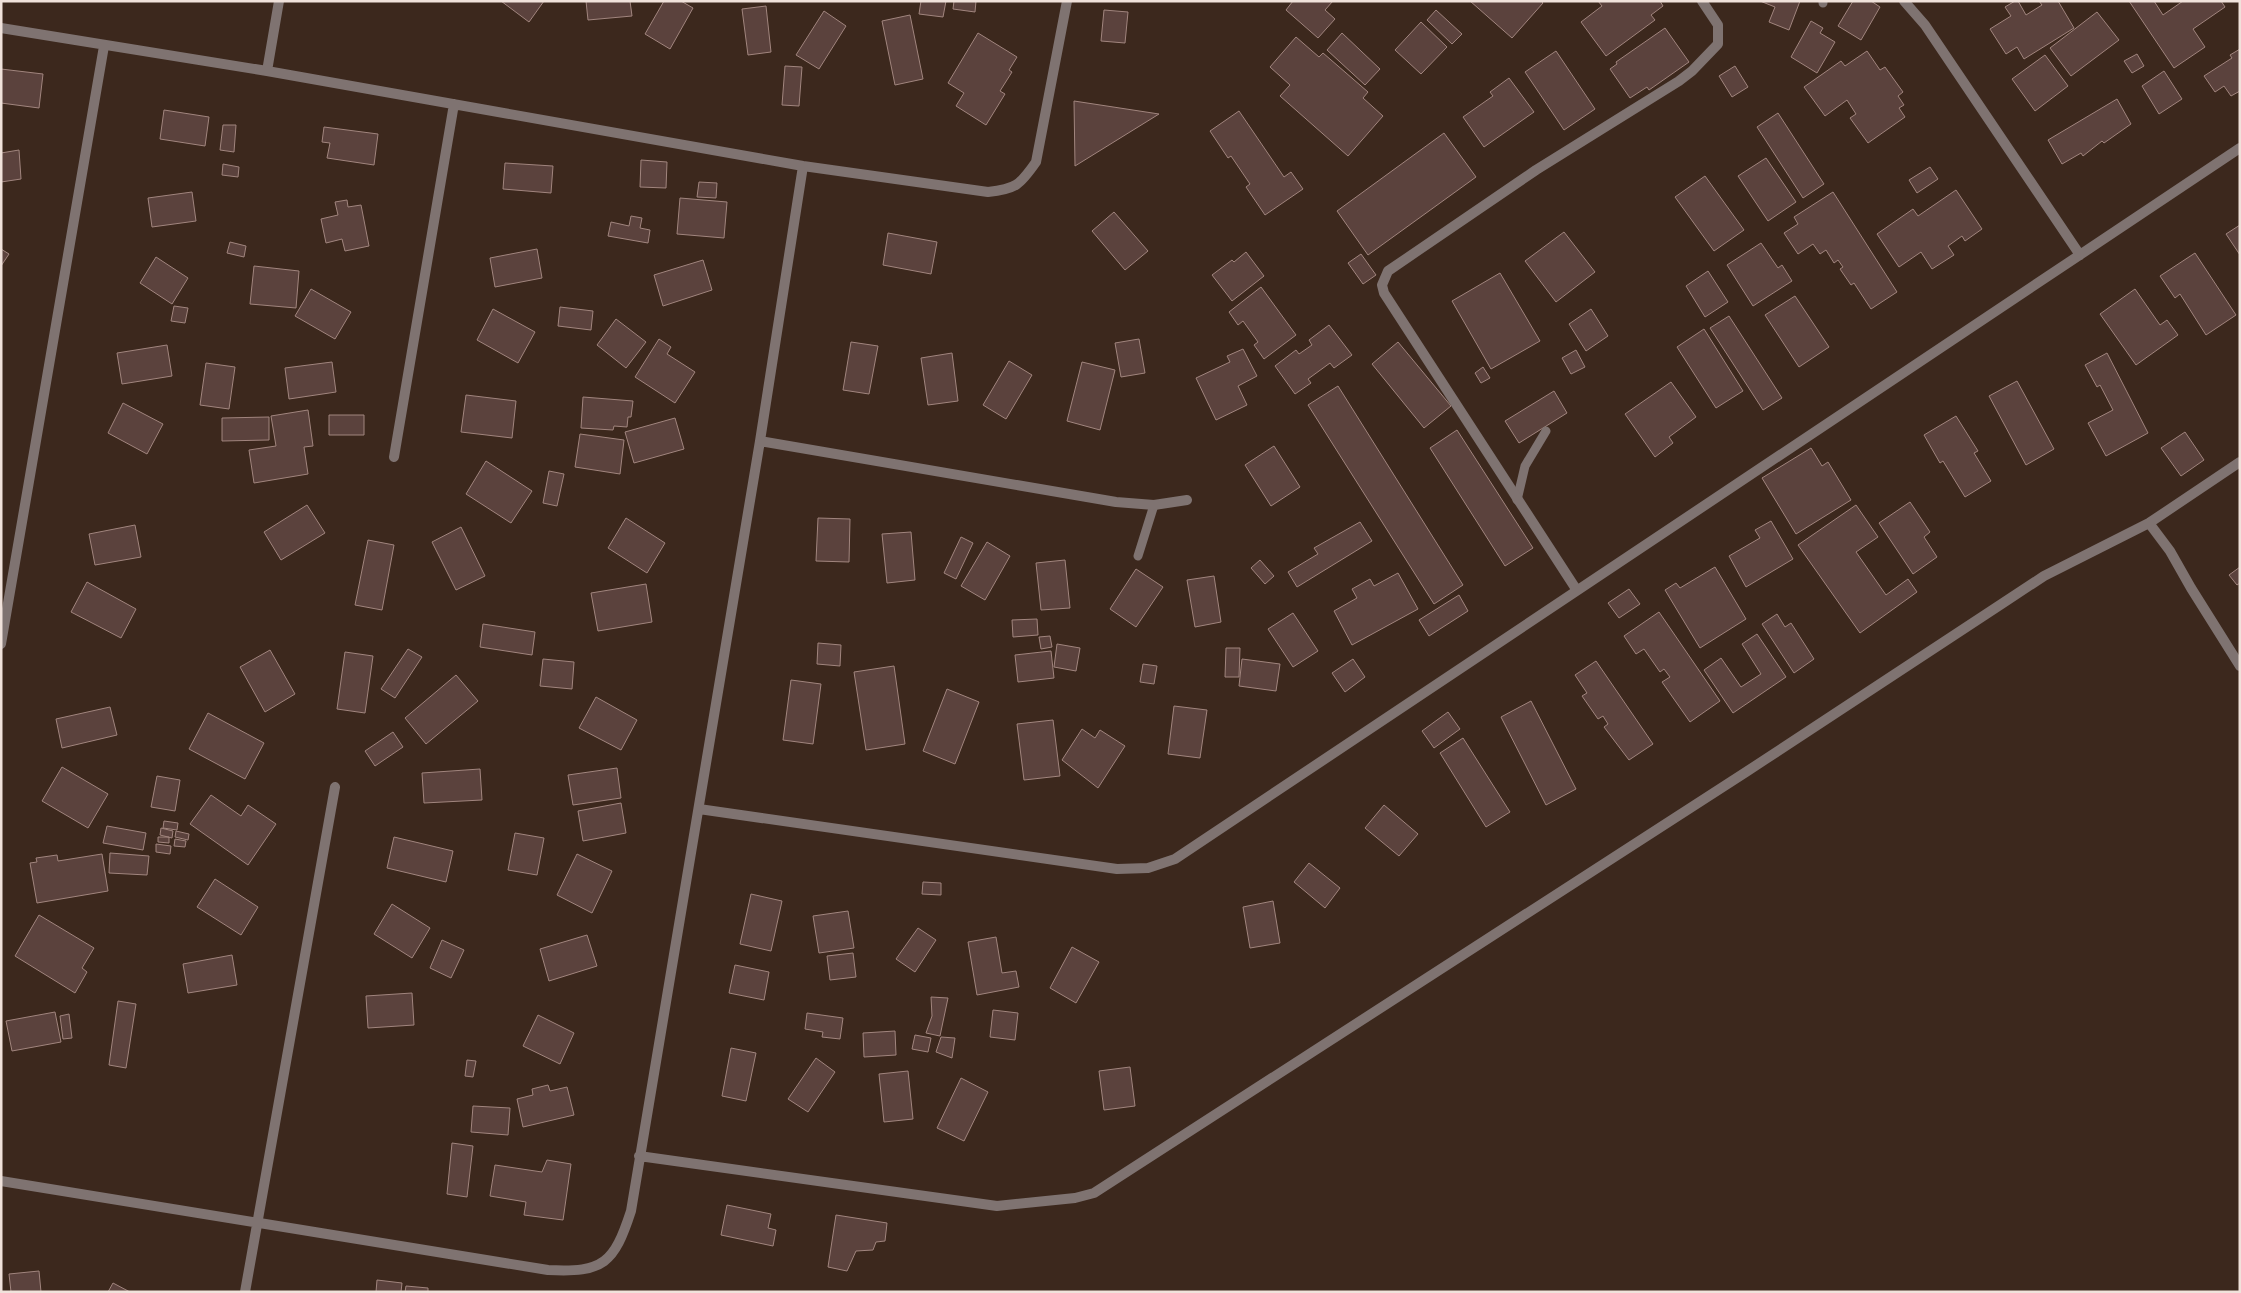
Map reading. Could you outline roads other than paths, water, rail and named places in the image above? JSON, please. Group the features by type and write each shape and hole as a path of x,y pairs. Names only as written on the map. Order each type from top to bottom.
{"street":[{"path":"267,71 280,1"},
{"path":"1,28 267,71 803,166 972,191 1006,190 1022,181 1036,162 1067,1"},
{"path":"1576,589 1384,292 1382,285 1388,271 1528,175 1692,71 1718,44 1718,25 1702,1"},
{"path":"1904,1 1925,25 2080,255"},
{"path":"1,644 104,46"},
{"path":"394,457 454,104"},
{"path":"699,809 1117,869 1148,868 1175,859 1576,589 2240,148"},
{"path":"1,1181 548,1270 573,1271 596,1266 613,1255 622,1238 631,1211 760,441 803,166"},
{"path":"760,441 1116,502 1154,505 1187,500"},
{"path":"639,1156 997,1206 1075,1198 1094,1193 1746,772 2002,602 2044,576 2149,523 2240,462"},
{"path":"2149,523 2170,551 2240,666"},
{"path":"245,1292 335,788"}],"lane":[{"path":"1517,500 1525,466 1546,431"},
{"path":"1138,556 1154,505"}]}
